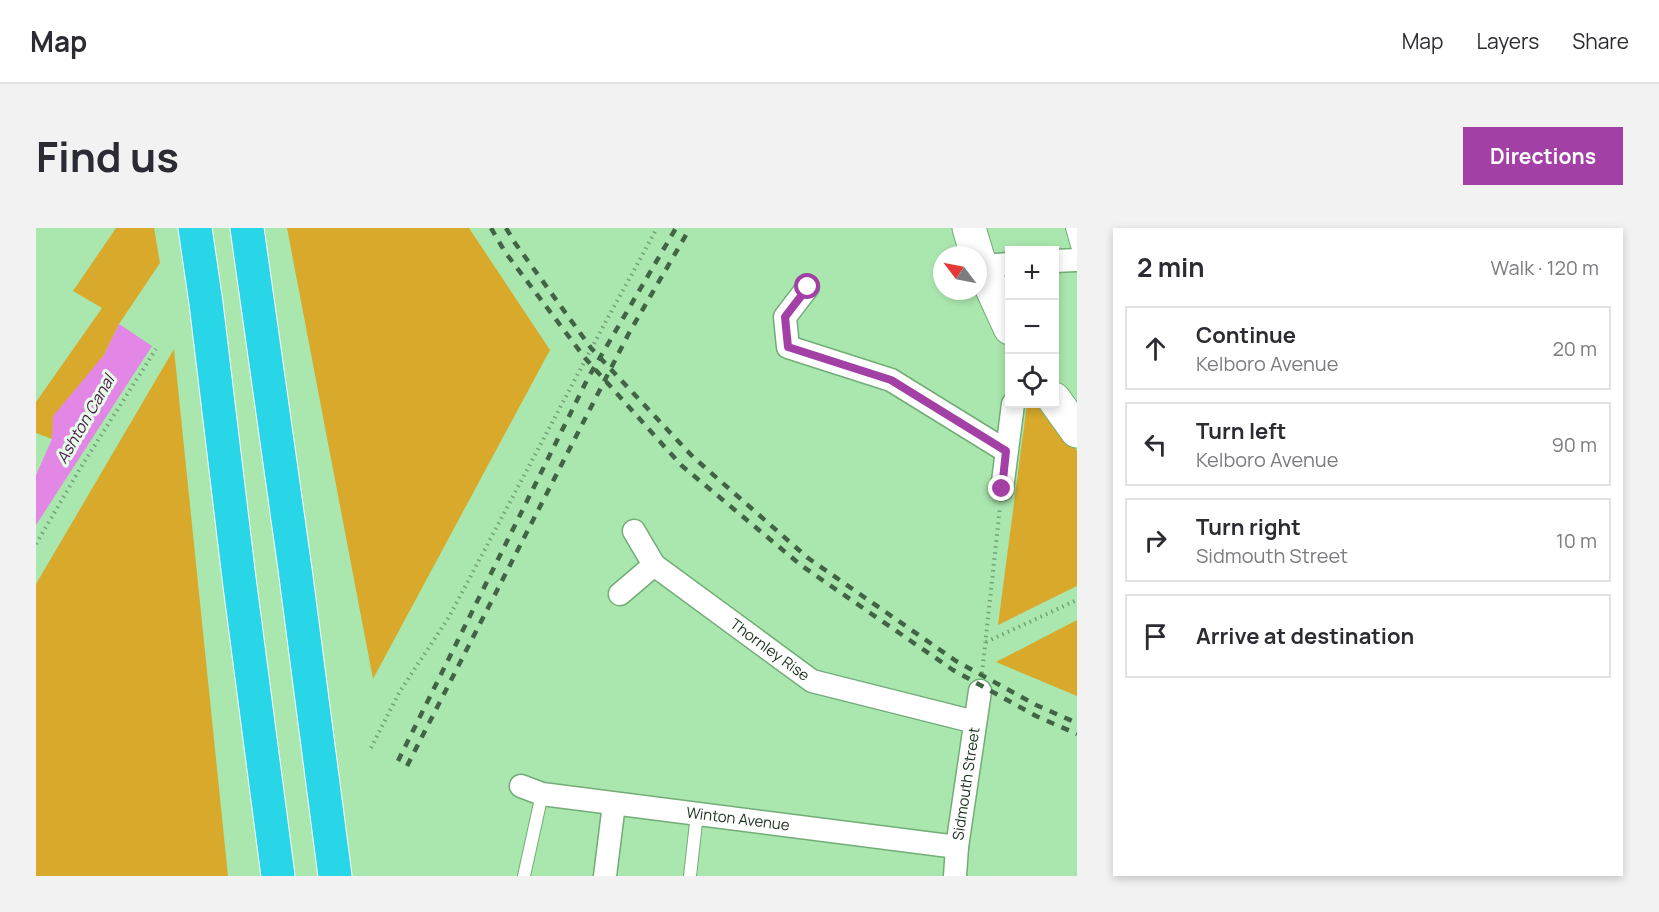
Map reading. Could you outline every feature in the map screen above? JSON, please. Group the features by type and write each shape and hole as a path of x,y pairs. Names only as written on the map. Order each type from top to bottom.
{"highway":[{"path":"195,228 278,876"},
{"path":"247,228 335,876"}],"main road":[{"path":"969,228 978,246"},
{"path":"987,264 1005,314"},
{"path":"1059,406 1077,431"}],"street":[{"path":"1059,261 1077,260"},
{"path":"808,287 785,317 788,347 891,380 1006,451"},
{"path":"1002,489 1012,408"},
{"name":"Thornley Rise","path":"634,531 654,565 812,681 975,722"},
{"path":"620,594 654,565"},
{"name":"Sidmouth Street","path":"955,876 957,847 980,691"},
{"name":"Winton Avenue","path":"520,786 542,794 957,847"},
{"path":"605,876 614,804"}],"lane":[{"path":"1072,228 1077,246"},
{"path":"524,876 542,794"},
{"path":"690,876 698,814"}],"path":[{"path":"371,747 400,691 449,616 657,228"},
{"path":"36,544 81,467 156,350"},
{"path":"980,691 1002,489"},
{"path":"986,643 1077,600"}],"shaded area":[{"path":"116,228 154,228 160,263 119,324 104,355 53,429 52,439 36,433 36,402 102,308 73,291"},
{"path":"287,228 469,228 550,350 373,679"},
{"path":"174,349 228,876 36,876 36,584"},
{"path":"1026,408 1048,408 1077,451 1077,586 998,625"},
{"path":"1077,620 1077,696 996,662"}],"water":[{"name":"Ashton Canal","path":"119,324 152,346 36,525 36,475 52,439 53,416 104,355"}],"railway":[{"path":"491,228 505,252 585,358 681,465 802,566 953,670 1036,716 1077,734"},
{"path":"506,228 591,348 693,457 808,558 956,661 1036,705 1077,723"},
{"path":"398,761 588,378 676,228"},
{"path":"407,766 629,333 690,228"}],"route":[{"path":"808,287 785,317 788,347 891,380 1006,451 1002,489"}]}
